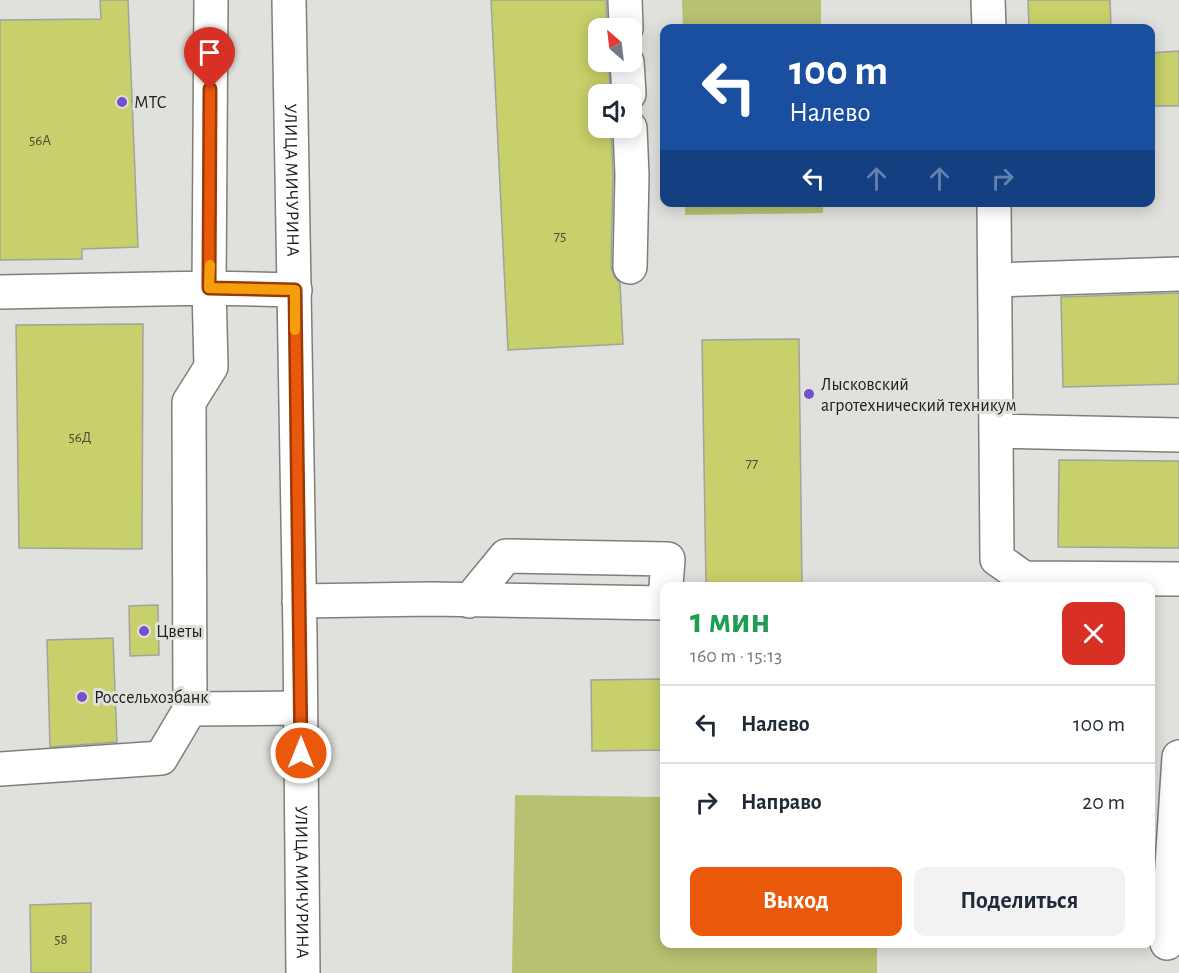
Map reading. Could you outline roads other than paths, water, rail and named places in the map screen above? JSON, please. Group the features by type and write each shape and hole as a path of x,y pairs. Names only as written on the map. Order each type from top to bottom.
{"main road":[{"path":"0,769 161,758 190,709 189,402 211,367 209,288 211,0"},
{"name":"УЛИЦА МИЧУРИНА","path":"289,0 295,290 303,973"},
{"path":"625,0 626,18"},
{"path":"988,0 989,24"},
{"path":"630,138 630,267"},
{"path":"993,207 996,280 997,559 1024,578 1179,579"},
{"path":"996,280 1179,274"},
{"path":"0,292 209,288 295,290"},
{"path":"996,431 1179,435"},
{"path":"469,601 506,556 668,559 666,582"},
{"path":"299,601 430,599 660,603"},
{"path":"190,709 300,708"},
{"path":"1167,943 1179,757"}],"place":[{"name":"МТС","path":"122,102"},
{"name":"Лысковский агротехнический техникум","path":"809,394"},
{"name":"Цветы","path":"144,631"},
{"name":"Россельхозбанк","path":"82,697"}]}
